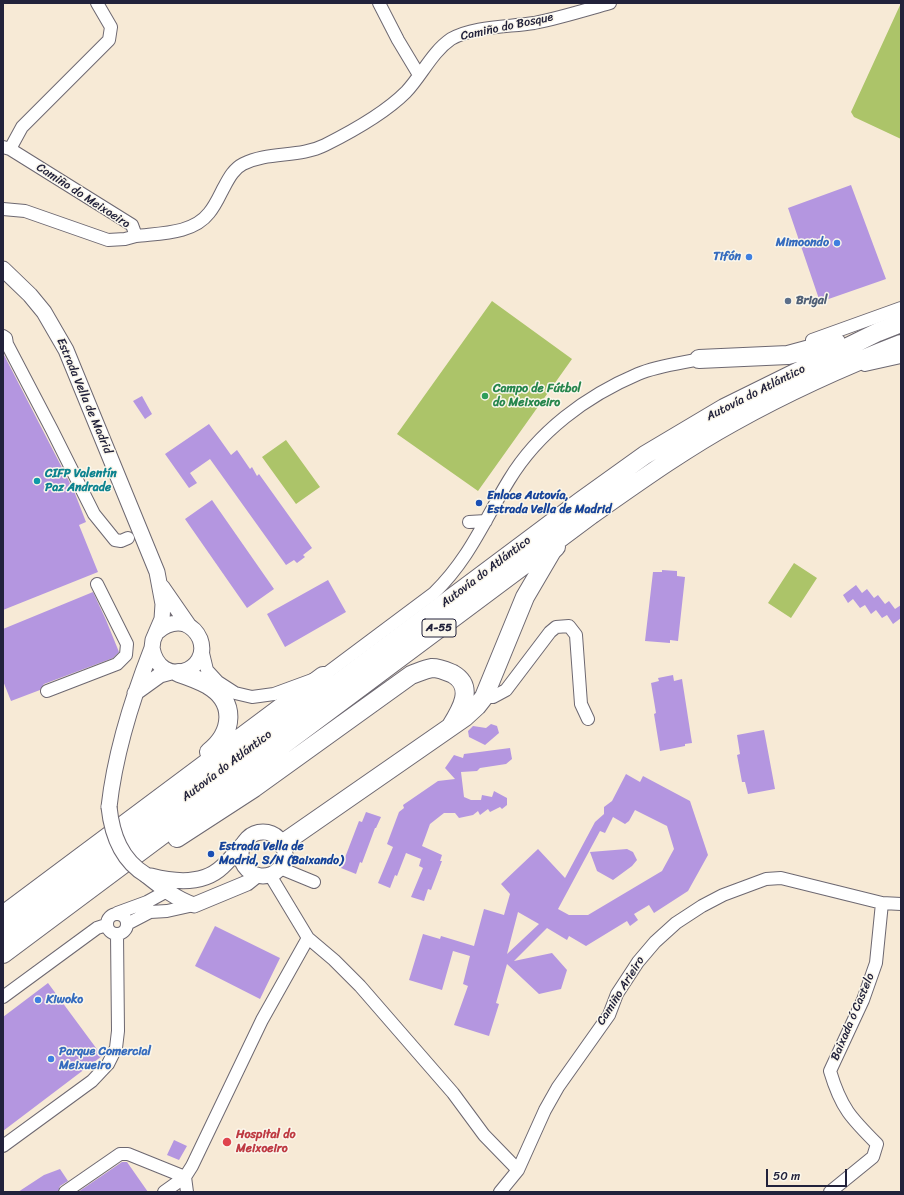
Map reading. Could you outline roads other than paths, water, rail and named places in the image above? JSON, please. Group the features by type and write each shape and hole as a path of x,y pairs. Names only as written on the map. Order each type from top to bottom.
{"highway":[{"name":"Autovía do Atlántico","path":"3,936 136,834 581,501 645,455 724,408 878,332 901,323"},
{"path":"699,359 788,355 878,332"},
{"name":"Autovía do Atlántico","path":"3,954 591,515 654,470 733,422 829,374 901,344"},
{"path":"282,844 465,717 477,706 484,696 525,597 552,551 591,515"},
{"path":"3,968 174,840 254,788 411,676 431,668 445,670 455,676 462,683 466,693 462,708 451,726"},
{"path":"175,672 208,685 217,692 224,701 228,715 227,726 217,746 195,765 181,782"},
{"path":"3,915 323,676"}],"main road":[{"name":"Estrada Vella de Madrid","path":"3,269 30,295 44,312 66,350 129,502 160,582 189,626 198,635 202,649"},
{"name":"Estrada Vella de Madrid","path":"160,582 163,604 162,619 153,640 152,648 127,718 111,790 109,807 110,823 115,838 124,856 138,870 146,874 183,902 194,905"},
{"path":"157,632 168,624 175,623 189,626"},
{"path":"152,648 157,664 175,672"},
{"path":"135,693 160,675 192,667 197,662 202,649"},
{"path":"194,905 269,873 285,856 282,844 273,834 266,832 253,834 243,844 241,857 242,863 251,873 269,873"},
{"name":"Estrada Vella de Madrid","path":"167,891 202,887 215,880 221,868 243,844"},
{"name":"Estrada Vella de Madrid","path":"146,874 174,881 203,878 221,868"}],"street":[{"name":"Camiño do Meixoeiro","path":"3,209 25,211 108,240 125,239 136,236 132,225 7,148 22,127 109,40 110,26 97,3"},
{"path":"379,3 398,40 419,75"},
{"name":"Camiño do Bosque","path":"136,236 170,232 191,227 209,214 230,177 242,164 264,156 306,152 324,146 389,106 406,92 431,59 451,40 462,34 535,23 610,3"},
{"path":"202,649 207,670 218,682 235,693 252,697 274,694 323,676 434,593 450,577 466,557 510,480 527,454 550,430 574,410 599,393 638,374 725,353 796,345 901,308"},
{"path":"4,341 52,430 94,514 115,540 121,541 128,538"},
{"path":"829,374 901,357"},
{"path":"469,522 486,521"},
{"path":"47,691 117,664 126,655 127,644 98,584"},
{"path":"484,696 493,697 506,690 550,632 556,627 569,626 576,635 581,704 588,719"},
{"path":"269,873 314,882"},
{"path":"269,873 308,938 334,960 360,986 453,1092 484,1135 518,1170"},
{"name":"Camiño Arieiro","path":"500,1192 518,1170 545,1110 573,1065 609,1015 617,994 638,962 655,942 676,923 723,894 766,879 781,878 882,903 901,904"},
{"path":"167,891 147,902 116,913 108,918 106,925 110,932 116,934 122,933 127,924 150,912 167,911 194,905"},
{"name":"Baixada ó Castelo","path":"830,1192 873,1157 877,1144 850,1117 836,1093 830,1071 863,1000 876,963 882,903"},
{"path":"116,913 125,917 127,924"},
{"path":"3,997 97,928 106,925"},
{"path":"3,1146 92,1081 104,1070 113,1057 118,1031 116,934"},
{"path":"164,1192 185,1177 262,1020 308,938"},
{"path":"65,1192 120,1154 128,1154 185,1177"},
{"path":"185,1177 187,1192"}],"place":[{"name":"Mimoondo","path":"837,243"},
{"name":"Tifón","path":"749,257"},
{"name":"Brigal","path":"788,301"},
{"name":"Campo de Fútbol do Meixoeiro","path":"485,396"},
{"name":"CIFP Valentín Paz Andrade","path":"37,481"},
{"name":"Enlace Autovía, Estrada Vella de Madrid","path":"479,503"},
{"name":"Estrada Vella de Madrid, S/N (Baixando)","path":"211,854"},
{"name":"Kiwoko","path":"38,1000"},
{"name":"Parque Comercial Meixueiro","path":"51,1059"},
{"name":"Hospital do Meixoeiro","path":"227,1142"}]}
